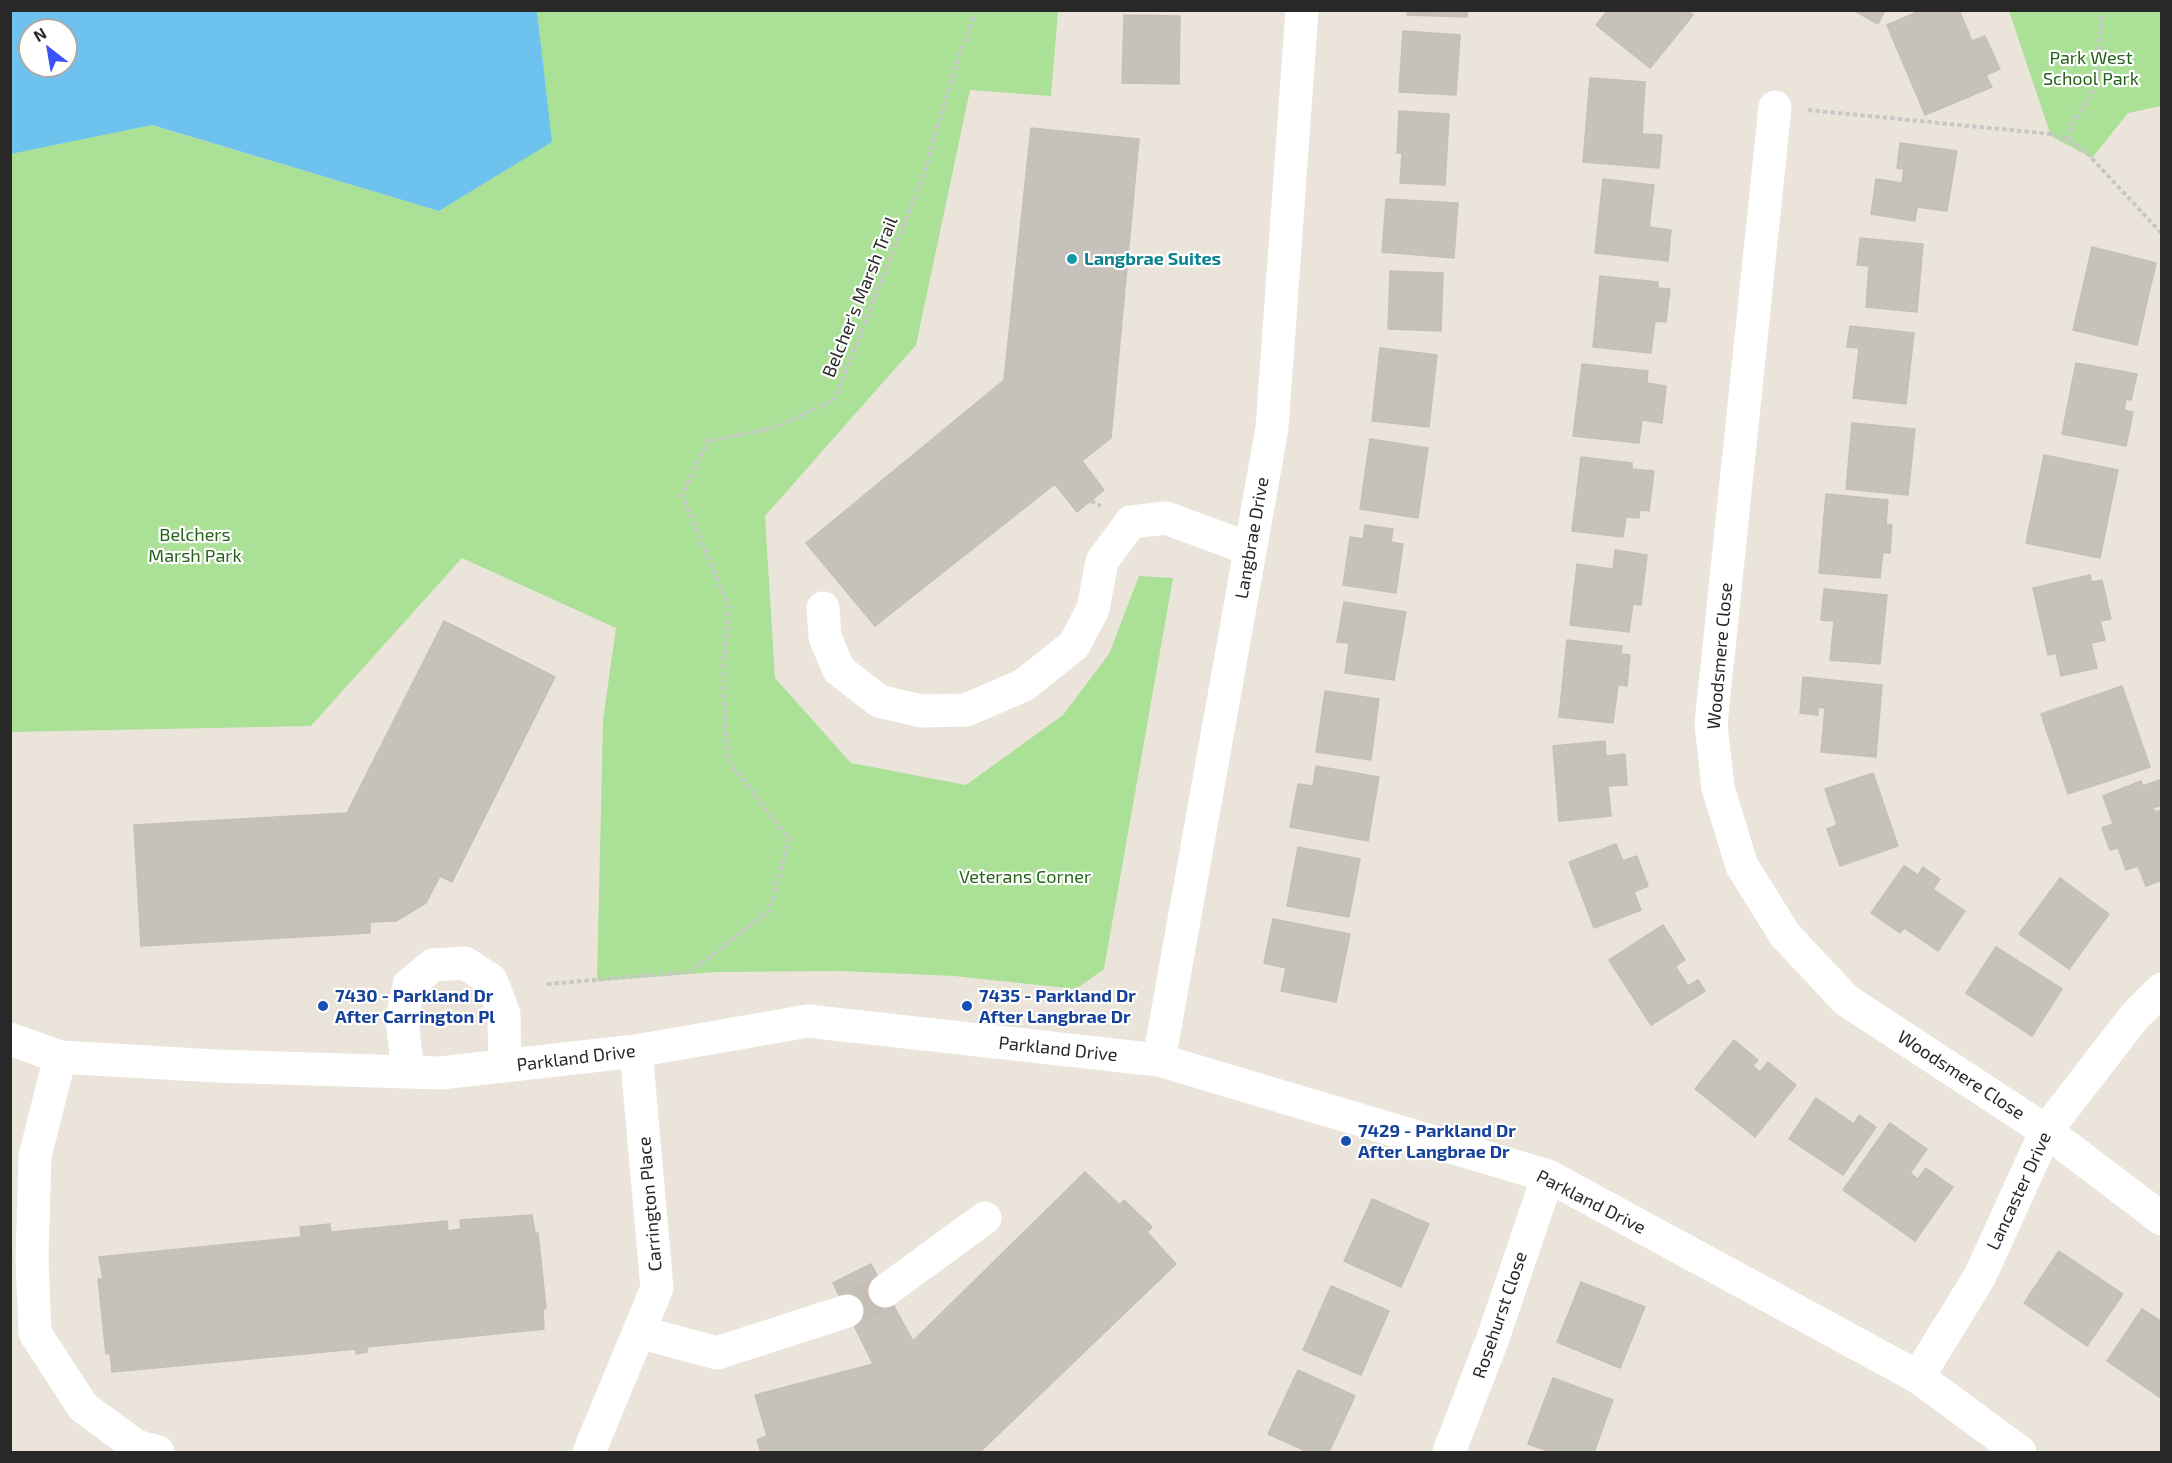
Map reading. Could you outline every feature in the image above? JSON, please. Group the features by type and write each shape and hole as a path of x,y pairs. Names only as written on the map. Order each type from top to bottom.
{"street":[{"name":"Langbrae Drive","path":"1159,1060 1272,428 1302,10"},
{"name":"Woodsmere Close","path":"1775,107 1711,724 1718,788 1742,866 1785,935 1846,1000 2046,1131 2162,1219"},
{"path":"823,608 825,637 839,669 879,701 921,711 966,710 1024,685 1074,645 1093,609 1102,561 1131,522 1166,518 1250,549"},
{"path":"408,1072 402,1019 409,985 433,965 465,963 491,980 504,1014 505,1066"},
{"name":"Lancaster Drive","path":"1918,1377 1980,1276 2046,1131 2134,1017 2162,989"},
{"name":"Parkland Drive","path":"10,1039 60,1057 216,1066 440,1073 636,1051 808,1021 1159,1060 1548,1176 1918,1377 2020,1452"},
{"name":"Carrington Place","path":"589,1452 657,1288 636,1051"},
{"path":"60,1057 35,1156 32,1259 35,1334 83,1407 136,1446 158,1452"},
{"name":"Rosehurst Close","path":"1449,1452 1493,1338 1548,1176"},
{"path":"885,1291 985,1218"},
{"path":"639,1332 717,1353 847,1311"}],"path":[{"name":"Belcher's Marsh Trail","path":"547,984 690,972 769,911 789,839 728,759 723,670 729,608 682,495 708,441 774,428 834,400 922,179 976,10"},
{"path":"2068,140 2072,123 2090,97 2097,81 2102,10"},
{"path":"1775,107 2051,134 2068,140 2086,152 2162,234"}],"green space":[{"name":"Belchers Marsh Park","path":"537,11 1058,11 1051,96 970,90 916,345 765,516 775,678 851,763 966,785 1063,715 1109,654 1139,576 1173,578 1104,969 1076,989 954,976 839,971 717,972 597,981 603,720 616,628 462,558 311,726 11,732 10,154 151,125 439,211 551,142"},
{"name":"Park West School Park","path":"2009,11 2161,11 2161,106 2128,113 2092,158 2051,136"}],"water":[{"path":"11,10 537,11 552,142 439,211 152,125 11,154"}],"building":[{"path":"1408,10 1468,10 1467,17 1407,15"},
{"path":"1608,10 1688,10 1693,15 1650,68 1596,25"},
{"path":"1853,10 1885,10 1878,24"},
{"path":"1922,10 1959,10 1972,41 1985,36 2000,69 1986,75 1992,87 1925,115 1887,25"},
{"path":"1124,15 1180,16 1179,84 1122,83"},
{"path":"1403,31 1460,35 1456,95 1399,92"},
{"path":"1590,78 1645,82 1642,134 1662,135 1659,168 1583,162"},
{"path":"1399,111 1449,114 1445,185 1400,183 1402,153 1397,153"},
{"name":"Langbrae Suites","path":"1031,128 1139,139 1111,438 1082,461 1104,490 1077,512 1055,484 875,626 806,543 1004,380"},
{"path":"1900,143 1957,151 1947,211 1917,207 1915,221 1871,214 1876,179 1902,183 1904,169 1897,168"},
{"path":"1603,179 1654,185 1649,227 1671,230 1668,261 1595,253"},
{"path":"1386,199 1458,203 1454,258 1382,252"},
{"path":"1860,238 1923,244 1917,312 1866,307 1869,266 1857,265"},
{"path":"2092,247 2156,263 2137,345 2073,330"},
{"path":"1390,271 1443,273 1441,331 1388,329"},
{"path":"1600,276 1658,282 1658,288 1670,289 1666,322 1655,321 1651,353 1593,347"},
{"path":"1850,326 1914,333 1906,404 1853,398 1859,348 1847,347"},
{"path":"1380,348 1437,355 1429,427 1372,421"},
{"path":"2076,363 2137,374 2131,400 2126,399 2124,410 2133,412 2126,446 2062,434"},
{"path":"1582,364 1648,371 1647,383 1666,386 1662,423 1642,420 1639,443 1573,436"},
{"path":"1852,423 1915,429 1908,495 1846,489"},
{"path":"1370,439 1428,448 1418,518 1360,509"},
{"path":"2044,455 2118,470 2100,558 2026,543"},
{"path":"1581,457 1632,463 1632,469 1654,471 1649,511 1640,510 1639,518 1626,517 1623,537 1572,531"},
{"path":"1826,494 1888,500 1886,524 1892,525 1890,553 1883,552 1880,578 1819,573"},
{"path":"1365,525 1393,529 1391,542 1403,544 1396,593 1343,585 1350,537 1363,539"},
{"path":"1615,550 1647,555 1641,605 1633,604 1629,632 1570,625 1577,564 1613,569"},
{"path":"2090,575 2092,582 2102,580 2111,619 2100,621 2105,640 2091,643 2097,668 2061,676 2056,653 2048,655 2033,588"},
{"path":"1824,589 1887,595 1880,664 1830,660 1834,621 1821,620"},
{"path":"1344,602 1406,612 1394,680 1345,673 1349,643 1337,642"},
{"path":"444,621 555,677 452,882 440,876 426,903 396,921 370,922 370,933 141,946 134,825 347,813"},
{"path":"1567,640 1622,646 1621,654 1630,655 1627,686 1618,685 1613,723 1559,717"},
{"path":"1803,677 1882,685 1876,757 1821,752 1825,708 1818,707 1818,715 1800,713"},
{"path":"2122,686 2150,767 2068,794 2041,714"},
{"path":"1325,691 1379,699 1371,760 1316,752"},
{"path":"1605,741 1606,756 1625,754 1627,785 1608,786 1611,816 1559,821 1553,746"},
{"path":"1316,766 1379,777 1368,841 1290,827 1298,784 1313,786"},
{"path":"1873,773 1898,846 1840,866 1827,829 1837,825 1825,789"},
{"path":"2162,779 2162,805 2153,808 2155,812 2162,810 2162,880 2146,886 2138,866 2126,870 2118,848 2110,850 2102,828 2113,824 2103,796 2141,781 2143,786"},
{"path":"1616,844 1623,861 1637,856 1648,886 1634,892 1641,910 1594,928 1569,862"},
{"path":"1298,847 1360,859 1349,917 1287,906"},
{"path":"1904,866 1918,875 1923,867 1940,879 1933,889 1965,911 1938,951 1904,928 1900,933 1871,913"},
{"path":"2060,878 2109,914 2069,969 2019,934"},
{"path":"1273,919 1350,934 1336,1002 1281,991 1286,968 1264,963"},
{"path":"1663,925 1685,960 1675,966 1688,986 1698,980 1705,991 1651,1025 1609,960"},
{"path":"1996,947 2062,989 2032,1036 1966,993"},
{"path":"1734,1040 1758,1060 1753,1066 1760,1072 1768,1062 1796,1085 1755,1137 1695,1089"},
{"path":"1816,1098 1854,1124 1859,1115 1876,1127 1843,1175 1789,1139"},
{"path":"1890,1123 1927,1149 1910,1173 1918,1179 1926,1168 1953,1187 1915,1241 1843,1190"},
{"path":"1085,1172 1120,1205 1124,1200 1152,1227 1147,1232 1176,1264 980,1452 761,1452 757,1440 767,1436 755,1395 873,1364 833,1283 871,1264 913,1341"},
{"path":"1372,1199 1429,1224 1401,1287 1344,1261"},
{"path":"532,1215 535,1233 538,1233 546,1308 543,1310 544,1329 367,1347 367,1352 356,1354 356,1349 112,1372 110,1353 106,1354 98,1279 103,1279 99,1257 301,1237 300,1227 330,1224 331,1232 447,1221 448,1231 461,1229 460,1220"},
{"path":"2059,1251 2123,1294 2087,1346 2024,1303"},
{"path":"1581,1282 1645,1307 1620,1368 1557,1342"},
{"path":"1331,1286 1389,1311 1361,1375 1303,1350"},
{"path":"2142,1309 2162,1322 2162,1399 2107,1361"},
{"path":"1298,1370 1355,1396 1329,1452 1308,1452 1268,1434"},
{"path":"1553,1378 1613,1400 1594,1452 1551,1452 1528,1444"}],"tunnel":[{"path":"847,1311 885,1291"}],"place":[{"name":"Langbrae Suites","path":"1072,259"},
{"name":"7430 - Parkland Dr After Carrington Pl","path":"323,1006"},
{"name":"7435 - Parkland Dr After Langbrae Dr","path":"967,1006"},
{"name":"7429 - Parkland Dr After Langbrae Dr","path":"1346,1141"}],"park label":[{"name":"Veterans Corner","path":"1025,877"}]}
